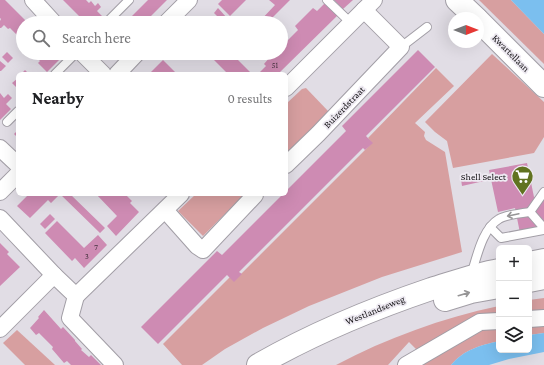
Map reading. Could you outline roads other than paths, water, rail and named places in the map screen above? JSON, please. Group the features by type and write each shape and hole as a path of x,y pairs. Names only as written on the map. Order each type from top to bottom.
{"main road":[{"path":"457,0 470,12"},
{"name":"Kwartellaan","path":"484,26 544,86"},
{"path":"532,262 544,260"},
{"name":"Westlandseweg","path":"271,363 349,320 410,297 470,277 496,271"},
{"path":"532,280 544,278"},
{"name":"Westlandseweg","path":"271,363 409,310 471,292 496,288"}],"street":[{"path":"33,0 48,16"},
{"path":"173,16 188,0"},
{"path":"288,86 369,5 401,47"},
{"name":"Buizerdstraat","path":"288,163 318,134 401,47"},
{"path":"89,60 101,72"},
{"path":"119,72 131,60"},
{"path":"0,148 16,163"},
{"path":"0,192 16,176"},
{"path":"115,365 70,318 76,296 179,196"},
{"path":"165,210 202,250 255,196"},
{"path":"0,218 76,296"},
{"path":"0,329 54,275"},
{"path":"532,319 544,318"},
{"path":"406,365 480,322 496,321"}],"lane":[{"path":"113,16 129,0"},
{"path":"328,0 351,23"},
{"name":"Buizerdstraat","path":"401,47 427,27"},
{"path":"57,72 69,60"},
{"path":"7,122 16,113"},
{"path":"470,277 482,241 490,228 500,218 530,212 544,192"},
{"path":"490,228 501,238 544,229 530,212"}],"water":[{"path":"511,0 544,0 544,34"},
{"path":"544,333 544,352 509,359 489,365 451,365 467,352 496,342 496,353 532,353 532,335"}],"place":[{"name":"Shell Select","path":"522,196"}]}
